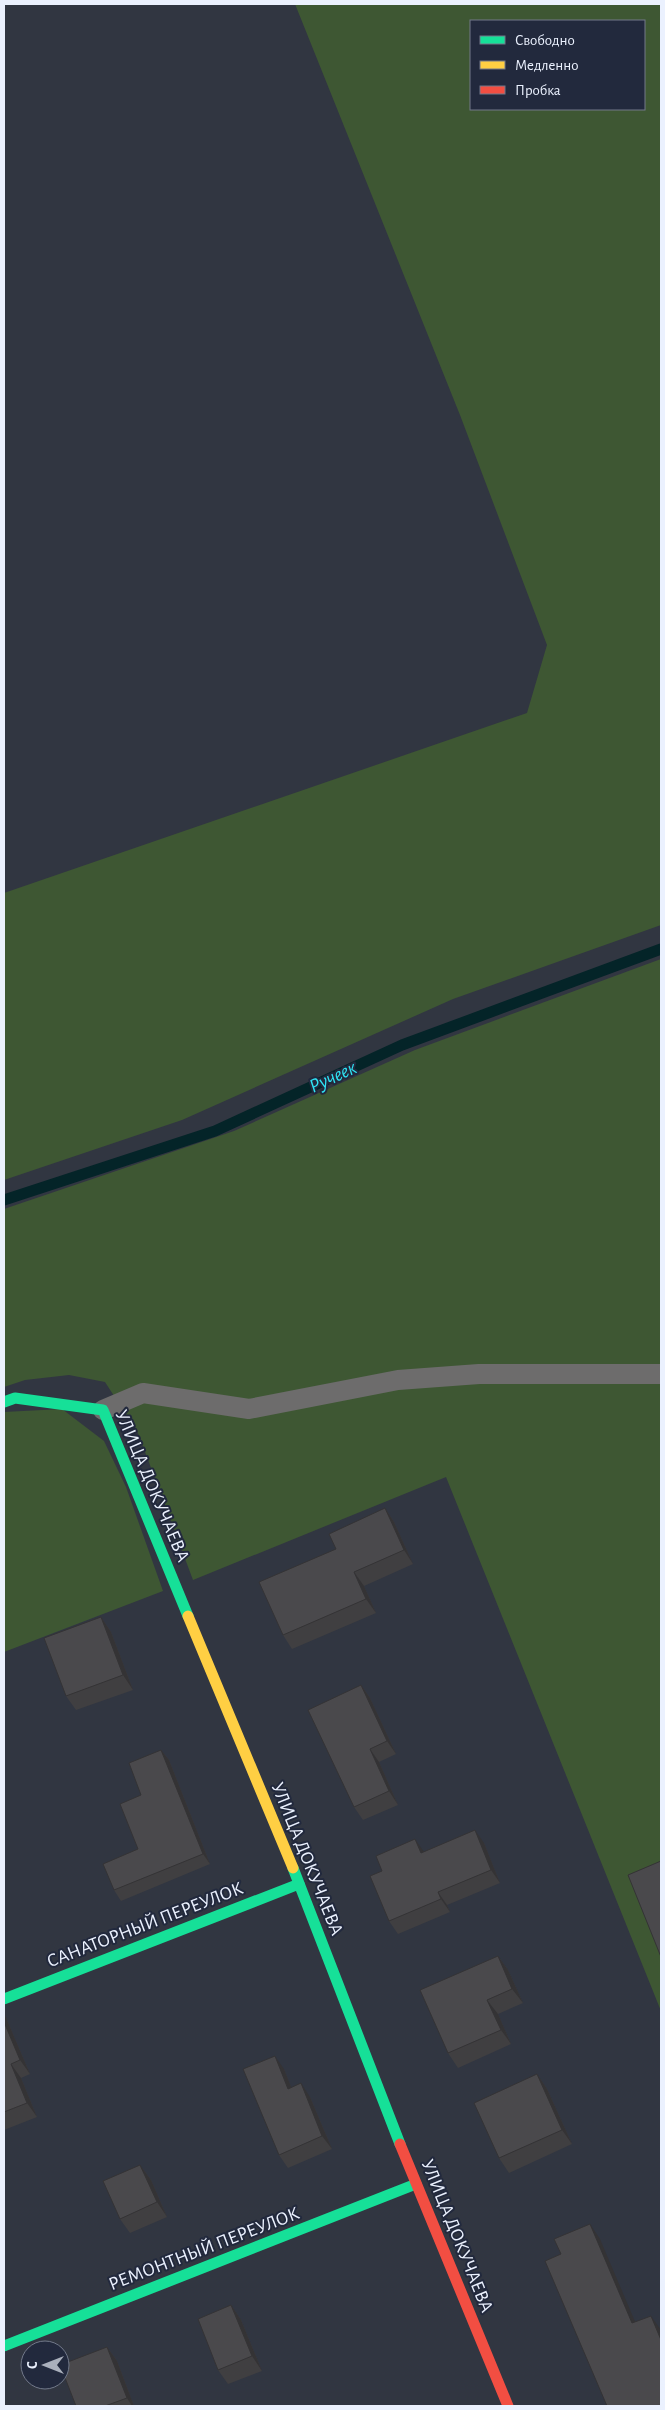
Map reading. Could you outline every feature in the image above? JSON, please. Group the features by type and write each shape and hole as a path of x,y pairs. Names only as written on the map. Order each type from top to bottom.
{"street":[{"name":"УЛИЦА ДОКУЧАЕВА","path":"9,1400 103,1410 299,1884 416,2184 508,2406"},
{"name":"САНАТОРНЫЙ ПЕРЕУЛОК","path":"4,1999 299,1884"},
{"name":"РЕМОНТНЫЙ ПЕРЕУЛОК","path":"4,2346 416,2184"}],"lane":[{"path":"103,1410 143,1393 249,1409 398,1380 478,1374 661,1374"}],"green space":[{"path":"295,4 661,4 661,925 453,999 182,1120 4,1180 4,893 527,713 547,645 460,415"},
{"path":"661,959 661,2011 446,1477 193,1580 138,1433 105,1382 69,1375 25,1380 4,1387 4,1209 234,1131 415,1050"},
{"path":"62,1409 104,1441 126,1487 163,1591 4,1652 4,1412"}],"building":[{"path":"385,1508 404,1550 354,1572 366,1599 283,1635 259,1582 336,1549 329,1534"},
{"path":"101,1617 123,1675 66,1696 44,1638"},
{"path":"361,1685 387,1741 370,1749 389,1791 354,1807 308,1710"},
{"path":"161,1750 203,1854 114,1890 103,1864 138,1849 120,1804 141,1795 129,1763"},
{"path":"475,1830 491,1870 438,1892 441,1899 389,1921 370,1876 382,1871 376,1856 415,1839 421,1853"},
{"path":"661,1861 661,1957 628,1875"},
{"path":"498,1956 512,1989 487,2000 501,2030 448,2053 420,1990"},
{"path":"4,2022 20,2060 11,2064 27,2103 4,2112"},
{"path":"275,2056 288,2089 301,2083 322,2136 279,2155 243,2069"},
{"path":"537,2074 562,2130 499,2158 474,2103"},
{"path":"140,2165 157,2202 120,2219 103,2181"},
{"path":"590,2224 632,2323 651,2316 661,2340 661,2406 607,2406 545,2261 561,2254 554,2239"},
{"path":"231,2305 252,2356 218,2370 198,2319"},
{"path":"107,2347 127,2398 105,2406 76,2406 70,2390 70,2361"}],"waterway":[{"name":"Ручеек","path":"4,1200 215,1131 402,1045 661,949"}],"traffic: fast":[{"path":"4,1402 15,1398 103,1410 188,1616"},
{"path":"293,1868 400,2144"},
{"path":"4,1999 299,1884"},
{"path":"4,2346 416,2184"}],"traffic: slow":[{"path":"188,1616 293,1868"}],"traffic: jam":[{"path":"400,2144 508,2406"}]}
